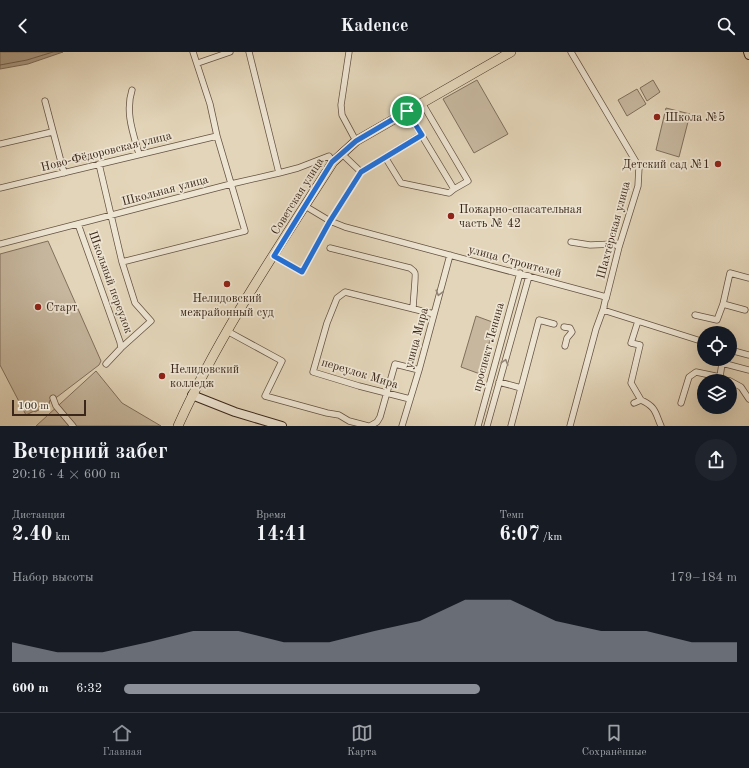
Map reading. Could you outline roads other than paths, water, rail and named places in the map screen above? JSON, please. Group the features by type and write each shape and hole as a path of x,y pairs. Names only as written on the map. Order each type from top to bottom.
{"main road":[{"name":"Советская улица","path":"178,426 227,330 332,162 356,141 511,52"},
{"path":"192,396 234,412 279,426"}],"street":[{"path":"194,52 210,104 216,136 231,184"},
{"path":"198,63 230,52"},
{"path":"249,52 279,173"},
{"path":"349,52 341,105 342,115 356,141"},
{"name":"Шахтёрская улица","path":"571,52 639,167 638,186 619,247 606,296"},
{"path":"132,90 129,116 139,154"},
{"path":"45,101 64,173"},
{"path":"385,157 402,183 449,192 468,181 422,103"},
{"path":"407,111 454,189"},
{"path":"0,144 52,132"},
{"path":"274,256 302,272 330,221 361,172 422,135"},
{"name":"Ново-Фёдоровская улица","path":"0,188 216,136"},
{"path":"341,153 361,172"},
{"name":"Школьная улица","path":"0,244 298,168 329,156 332,162"},
{"name":"Школьный переулок","path":"99,164 122,262 135,302 151,321 121,348"},
{"name":"Школьный переулок","path":"122,262 245,231 231,184"},
{"name":"улица Строителей","path":"305,206 330,221 346,227 606,296"},
{"name":"Школьный переулок","path":"78,224 121,348"},
{"path":"571,242 590,245 614,244 619,247"},
{"path":"330,248 413,270 416,277 413,309"},
{"name":"улица Мира","path":"402,426 419,370 450,255"},
{"name":"проспект Ленина","path":"478,426 520,273"},
{"path":"695,315 717,320 730,273 749,278"},
{"name":"проспект Ленина","path":"487,426 529,276"},
{"name":"переулок Мира","path":"410,399 313,372 327,323 337,298 345,292 434,314"},
{"path":"570,426 606,296"},
{"path":"722,304 745,310"},
{"path":"603,310 697,340"},
{"path":"511,426 539,320 554,324"},
{"path":"638,321 631,343 640,345 631,383 641,400 651,404 656,411 661,426"},
{"path":"564,327 570,328 572,332 567,338 565,346"},
{"path":"227,330 282,361 265,396 326,413 339,415 349,421 369,426 377,422 380,417 395,364 419,370"},
{"path":"106,364 121,348"},
{"path":"737,352 749,355"},
{"path":"737,366 749,370"},
{"path":"681,403 689,377 696,372 706,374"},
{"path":"499,382 521,388"},
{"path":"737,385 741,387 749,399"},
{"path":"53,398 56,406 73,426"},
{"path":"634,403 641,400"}],"water":[{"path":"0,52 63,52 28,64 0,69"}],"place":[{"name":"Школа №5","path":"657,117"},
{"name":"Детский сад №1","path":"718,164"},
{"name":"Пожарно-спасательная часть № 42","path":"451,216"},
{"name":"Нелидовский межрайонный суд","path":"227,284"},
{"name":"Старт","path":"38,307"},
{"name":"Нелидовский колледж","path":"162,376"}]}
